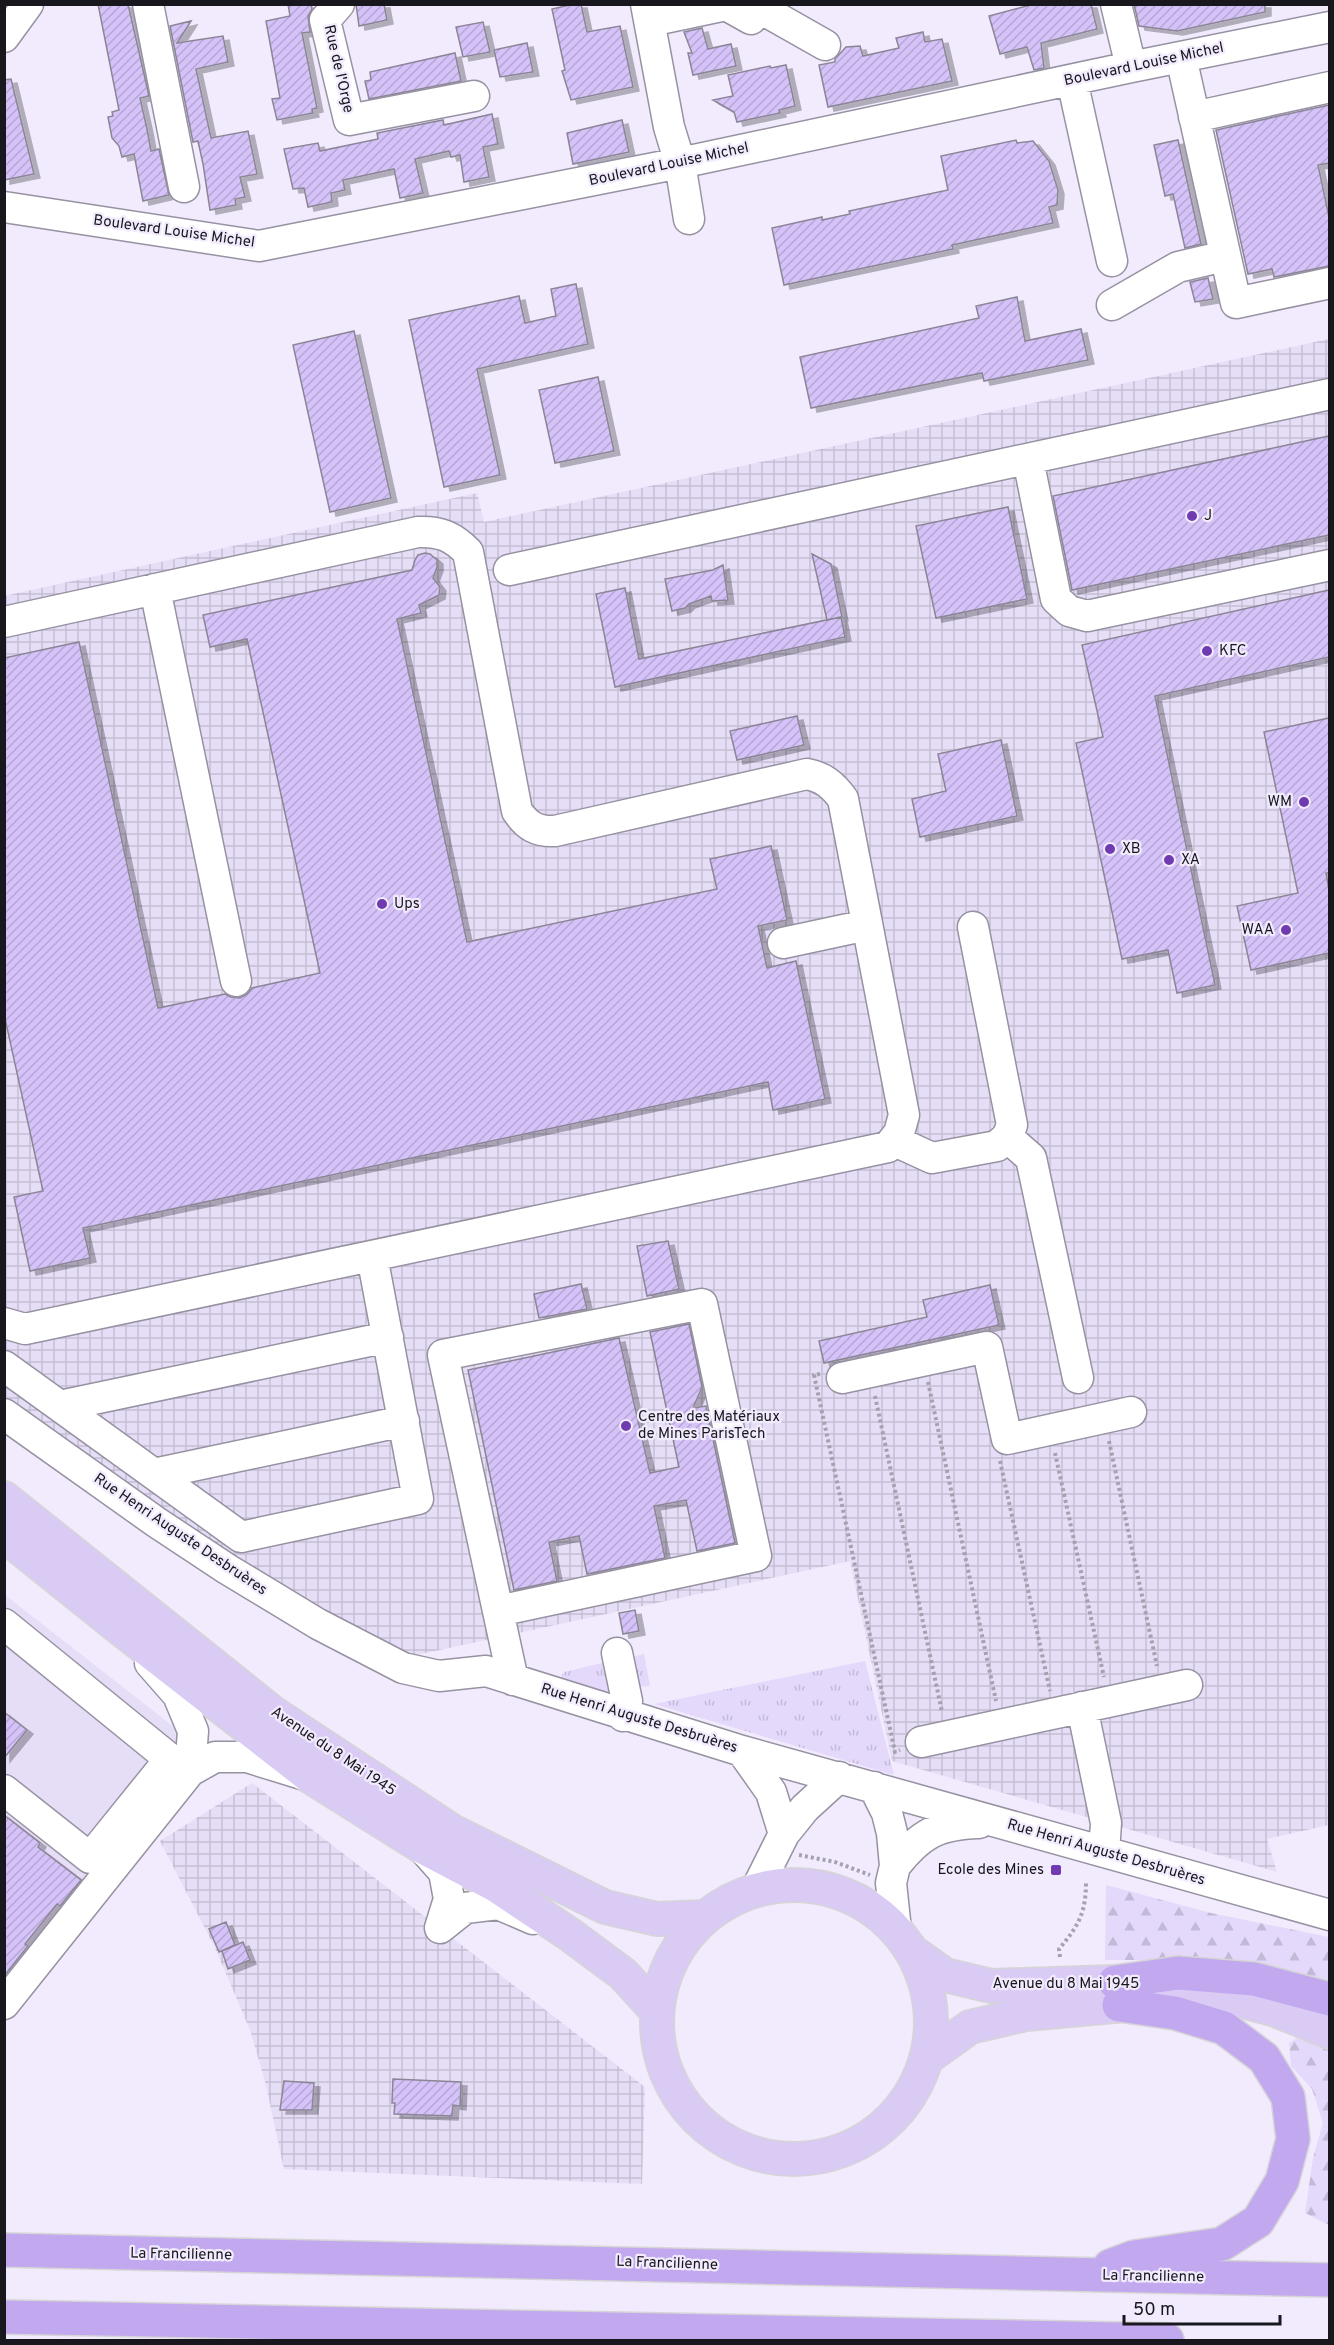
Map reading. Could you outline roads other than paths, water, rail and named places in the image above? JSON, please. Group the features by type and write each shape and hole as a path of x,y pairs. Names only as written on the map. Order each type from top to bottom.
{"highway":[{"path":"1117,1993 1178,1973 1254,1979 1329,1999"},
{"path":"1084,2276 1134,2257 1222,2244 1258,2221 1282,2181 1293,2139 1288,2097 1264,2058 1224,2028 1117,1993"},
{"name":"La Francilienne","path":"4,2250 1329,2280"},
{"path":"4,2317 1167,2340"}],"main road":[{"name":"Avenue du 8 Mai 1945","path":"4,1498 273,1713 452,1831 605,1907 657,1919 705,1917"},
{"name":"Avenue du 8 Mai 1945","path":"4,1535 311,1777 421,1846 497,1886 569,1934 623,1974 656,2010"},
{"name":"Avenue du 8 Mai 1945","path":"904,1941 926,1984 932,2021 927,2058 913,2092 890,2121 860,2143 825,2156 788,2160 752,2154 718,2138 690,2113 669,2083 658,2047 656,2010 664,1975 681,1943 705,1917 756,1890 794,1884 832,1890 867,1905 904,1941 945,1975 991,1986 1117,1993 1220,2007 1282,2024 1329,2047"},
{"name":"Avenue du 8 Mai 1945","path":"927,2058 970,2026 1117,1993 1194,1988 1273,2009 1329,2031"}],"street":[{"path":"4,37 28,4"},
{"path":"148,4 184,187"},
{"name":"Rue de l'Orge","path":"339,4 325,20 349,120 474,96"},
{"path":"1116,4 1131,67"},
{"path":"689,219 680,163 669,127 648,13 726,5 750,19 759,6 825,45"},
{"name":"Boulevard Louise Michel","path":"4,207 259,246 680,163 1329,27"},
{"path":"1181,57 1236,303 1329,283"},
{"path":"1072,80 1112,261"},
{"path":"1194,117 1329,87"},
{"path":"1112,305 1178,267 1225,256"},
{"path":"509,570 1329,394"},
{"path":"1028,459 1056,599 1070,610 1086,616 1329,565"},
{"path":"4,622 418,532 432,531 445,534 468,552 517,811 523,821 532,828 544,832 555,831 807,774 817,776 836,789 843,799 904,1115 903,1124 895,1141 888,1147 25,1329 4,1323"},
{"path":"155,589 236,981"},
{"path":"783,943 867,925"},
{"path":"895,1141 932,1158 997,1146 1007,1137 1012,1125 973,927"},
{"path":"1007,1137 1031,1158 1078,1378"},
{"path":"4,1366 241,1537 418,1500 372,1256"},
{"path":"498,1611 756,1556 702,1304 443,1354 498,1611 513,1680"},
{"path":"60,1406 388,1337"},
{"path":"847,1374 987,1347 1007,1439 1117,1415"},
{"name":"Rue Henri Auguste Desbruères","path":"4,1414 156,1522 318,1624 403,1668 439,1676 486,1671 742,1751 1329,1915"},
{"path":"154,1474 404,1421"},
{"path":"4,1624 170,1759 90,1858 4,1790"},
{"path":"121,1629 178,1695 193,1731 190,1771"},
{"path":"617,1653 627,1701 624,1716"},
{"path":"934,1739 1175,1687"},
{"path":"1082,1707 1106,1822 1101,1851"},
{"path":"742,1751 771,1792 779,1842"},
{"path":"4,2004 190,1771 215,1757 247,1756 311,1777"},
{"path":"756,1890 779,1842 805,1808 839,1777"},
{"path":"874,1787 888,1813 892,1833 893,1875 904,1941"},
{"path":"893,1875 909,1849 940,1827 956,1824 1000,1823"},
{"path":"421,1846 444,1872 449,1899 440,1928 465,1908 498,1904 569,1934"}],"place":[{"name":"J","path":"1192,516"},
{"name":"KFC","path":"1207,651"},
{"name":"WM","path":"1304,802"},
{"name":"XB","path":"1110,849"},
{"name":"XA","path":"1169,860"},
{"name":"Ups","path":"382,904"},
{"name":"WAA","path":"1286,930"},
{"name":"Centre des Matériaux de Mines ParisTech","path":"626,1426"},
{"name":"Ecole des Mines","path":"1056,1870"}]}
